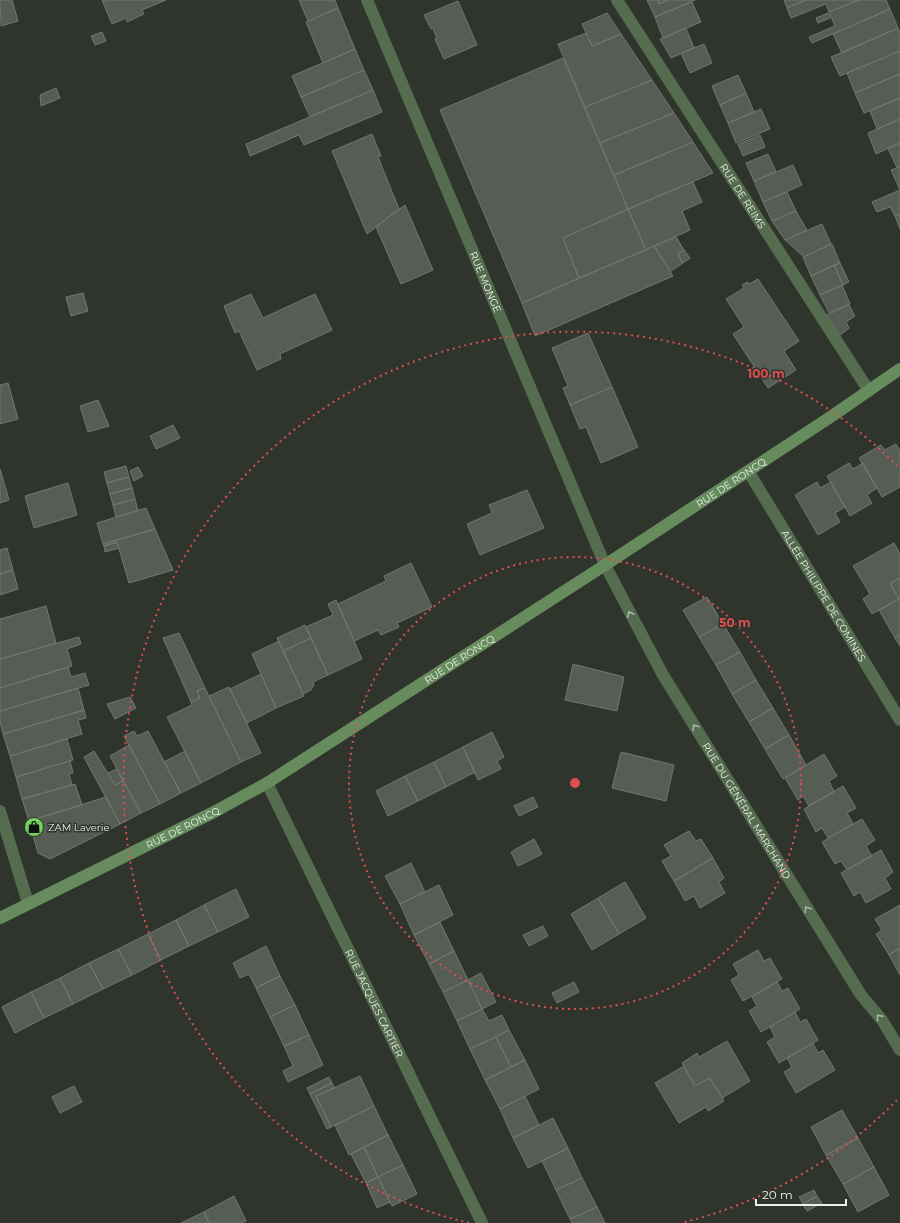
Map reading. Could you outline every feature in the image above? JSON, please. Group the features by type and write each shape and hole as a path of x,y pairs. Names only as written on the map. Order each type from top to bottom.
{"street":[{"name":"RUE MONGE","path":"367,0 605,565"},
{"name":"RUE DE REIMS","path":"617,0 869,391"},
{"name":"RUE DE RONCQ","path":"0,918 214,812 267,783 605,565 900,369"},
{"name":"ALLÉE PHILIPPE DE COMINES","path":"748,471 900,720"},
{"name":"RUE DU GÉNÉRAL MARCHAND","path":"605,565 667,682 861,995 882,1020 898,1043"},
{"name":"RUE JACQUES CARTIER","path":"267,783 482,1223"},
{"path":"0,811 28,903"}],"building":[{"path":"0,0 12,0 18,21 1,26"},
{"path":"102,0 166,0 142,10 144,14 127,22 126,18 112,24"},
{"path":"299,0 335,0 338,8 308,21"},
{"path":"647,0 658,0 659,4 668,0 695,0 655,17"},
{"path":"658,0 668,0 659,4"},
{"path":"784,0 806,0 787,8"},
{"path":"806,0 859,0 829,12 826,4 791,18 787,8"},
{"path":"859,0 886,0 890,9 812,43 809,37 835,26 829,12"},
{"path":"458,1 477,45 444,59 435,39 437,39 433,28 431,29 424,15"},
{"path":"692,2 701,22 663,38 655,17"},
{"path":"338,8 355,49 323,63 306,22"},
{"path":"890,9 898,28 842,53 833,34"},
{"path":"607,13 621,34 592,46 582,24"},
{"path":"828,13 830,18 818,23 816,18"},
{"path":"686,28 694,48 671,58 660,39"},
{"path":"898,28 900,33 900,51 840,76 831,57"},
{"path":"102,32 106,41 95,45 91,36"},
{"path":"586,33 592,46 621,34 652,80 585,107 558,44"},
{"path":"704,44 712,63 690,73 681,53"},
{"path":"355,49 364,70 301,97 292,76"},
{"path":"900,51 900,74 855,93 847,73"},
{"path":"563,58 628,209 563,238 579,278 522,303 440,110"},
{"path":"364,70 373,90 310,117 301,97"},
{"path":"900,74 900,98 864,113 855,93"},
{"path":"738,75 746,93 720,105 712,86"},
{"path":"652,80 674,113 600,143 585,107"},
{"path":"56,88 60,98 41,106 40,95"},
{"path":"373,90 382,112 304,145 299,135 250,156 246,144"},
{"path":"746,93 754,112 728,123 720,105"},
{"path":"900,98 900,119 877,129 870,111"},
{"path":"761,109 770,129 736,143 728,123"},
{"path":"674,113 693,142 614,175 600,143"},
{"path":"900,119 900,143 876,154 868,133"},
{"path":"372,134 381,156 378,157 399,209 367,234 332,151"},
{"path":"760,135 765,147 743,156 738,144"},
{"path":"693,142 713,173 628,209 614,175"},
{"path":"900,143 900,167 897,168 888,148"},
{"path":"768,154 776,172 754,181 746,163"},
{"path":"793,165 802,185 763,202 754,181"},
{"path":"900,167 900,190 891,170"},
{"path":"693,182 702,202 682,211 690,230 646,250 628,209"},
{"path":"900,190 900,214 895,216 890,207 877,212 872,202"},
{"path":"787,192 796,211 772,221 763,202"},
{"path":"405,205 433,270 401,284 376,227"},
{"path":"628,209 646,250 579,278 563,238"},
{"path":"796,211 807,230 785,240 772,221"},
{"path":"900,214 900,229 895,216"},
{"path":"822,224 831,244 804,257 785,240"},
{"path":"676,237 684,250 678,254 683,263 671,271 654,246"},
{"path":"832,244 840,263 811,276 803,257"},
{"path":"654,246 673,276 535,336 522,303"},
{"path":"684,250 690,258 683,263 678,254"},
{"path":"840,263 849,282 843,285 834,265"},
{"path":"834,265 843,285 820,295 811,276"},
{"path":"758,279 799,341 784,351 796,370 768,388 733,334 744,327 726,299 744,288 742,285 748,282 749,284"},
{"path":"842,285 850,304 829,313 820,295"},
{"path":"83,293 88,311 71,316 66,297"},
{"path":"251,294 263,318 315,294 332,330 280,354 281,359 257,370 239,331 235,333 224,306"},
{"path":"849,305 855,316 846,322 849,328 840,335 827,315"},
{"path":"588,333 612,387 570,405 563,388 568,386 552,348"},
{"path":"8,383 18,419 0,424 0,385"},
{"path":"612,387 638,447 601,463 586,427 580,429 570,405"},
{"path":"98,400 109,426 88,432 80,406"},
{"path":"173,425 180,438 156,449 150,436"},
{"path":"896,444 900,451 900,487 882,497 859,458 881,445 885,450"},
{"path":"849,463 853,469 863,463 877,488 867,495 872,503 850,516 827,476"},
{"path":"126,466 129,477 107,483 104,472"},
{"path":"138,467 143,476 134,481 130,471"},
{"path":"0,469 9,500 0,503"},
{"path":"129,477 132,488 110,494 107,483"},
{"path":"817,482 820,488 831,482 845,507 835,513 840,522 818,535 795,495"},
{"path":"68,483 77,515 34,528 25,496"},
{"path":"132,488 135,499 113,505 110,494"},
{"path":"527,490 544,528 480,555 467,524 492,513 489,505"},
{"path":"135,499 138,511 116,517 113,505"},
{"path":"146,508 155,529 103,544 97,523"},
{"path":"155,529 173,570 129,583 117,542 104,546 103,544"},
{"path":"117,542 119,548 105,552 104,546"},
{"path":"894,543 900,554 900,578 890,583 899,599 872,614 863,599 870,594 853,566"},
{"path":"7,548 13,570 0,574 0,550"},
{"path":"411,563 432,607 397,623 399,627 381,635 378,630 354,641 338,604 386,581 384,576"},
{"path":"13,570 18,589 0,595 0,574"},
{"path":"900,578 900,635 895,638 879,610 899,599 890,583"},
{"path":"707,597 723,624 699,637 683,610"},
{"path":"336,600 362,659 328,675 306,627 333,615 328,604"},
{"path":"46,606 56,643 0,659 0,619"},
{"path":"723,624 740,652 716,665 699,637"},
{"path":"305,625 311,638 283,651 277,638"},
{"path":"179,633 205,688 197,691 200,698 191,702 163,638"},
{"path":"900,635 900,646 895,638"},
{"path":"79,637 81,644 67,649 72,666 0,688 0,659"},
{"path":"311,638 328,675 313,682 314,685 311,690 303,694 283,651"},
{"path":"279,641 304,696 276,708 252,654"},
{"path":"740,652 756,680 732,694 716,665"},
{"path":"573,664 624,677 617,711 565,700"},
{"path":"68,667 71,677 85,673 89,685 0,711 0,688"},
{"path":"261,674 276,708 247,723 230,689"},
{"path":"756,680 773,708 749,722 732,694"},
{"path":"229,687 261,753 241,762 209,696"},
{"path":"78,688 84,710 3,734 0,722 0,711"},
{"path":"205,688 241,762 201,783 167,717 192,705 191,702 200,698 197,691"},
{"path":"130,697 136,708 115,719 107,704"},
{"path":"773,708 789,735 765,749 749,722"},
{"path":"84,710 86,718 78,720 82,734 10,756 3,734"},
{"path":"134,731 137,736 148,731 181,793 160,804 124,736"},
{"path":"492,732 504,757 497,761 501,769 478,780 463,747"},
{"path":"789,735 806,765 783,779 765,749"},
{"path":"67,739 73,760 16,777 10,756"},
{"path":"129,745 160,804 141,813 110,756"},
{"path":"463,747 475,772 446,787 434,762"},
{"path":"94,751 115,785 123,781 141,813 120,824 84,757"},
{"path":"185,751 201,783 181,793 164,762"},
{"path":"621,752 674,765 666,801 612,788"},
{"path":"824,754 837,776 829,781 834,792 809,806 803,796 798,800 785,778"},
{"path":"70,761 73,773 69,774 72,785 22,799 16,777"},
{"path":"434,762 446,787 418,801 405,776"},
{"path":"117,769 123,781 115,785 108,773"},
{"path":"405,776 418,801 388,816 376,791"},
{"path":"75,784 82,805 29,821 22,799"},
{"path":"843,786 856,808 847,813 853,824 828,838 822,828 816,832 804,809"},
{"path":"106,797 120,824 50,859 38,853 29,821"},
{"path":"533,797 538,807 519,816 514,806"},
{"path":"862,819 875,840 866,846 872,856 847,870 841,861 835,864 822,842"},
{"path":"689,831 696,841 701,839 713,858 674,881 662,861 671,856 664,845"},
{"path":"534,839 542,854 518,866 511,852"},
{"path":"881,850 893,872 885,878 891,889 866,903 860,892 854,896 841,873"},
{"path":"713,858 724,878 719,882 725,893 700,908 694,896 685,901 674,881"},
{"path":"411,863 425,892 400,904 385,876"},
{"path":"625,882 646,918 619,934 598,898"},
{"path":"439,885 453,915 414,935 400,904"},
{"path":"236,889 249,917 218,932 204,905"},
{"path":"598,898 619,934 592,950 571,914"},
{"path":"204,905 218,932 189,946 176,920"},
{"path":"900,905 900,948 889,955 876,934 882,930 875,919"},
{"path":"176,920 189,946 161,960 148,934"},
{"path":"440,922 454,951 429,964 414,935"},
{"path":"543,926 548,936 529,946 523,935"},
{"path":"148,934 161,960 132,975 118,949"},
{"path":"266,946 280,976 256,988 249,974 240,978 233,963"},
{"path":"900,948 900,975 889,955"},
{"path":"118,949 132,975 103,989 89,963"},
{"path":"758,950 764,961 770,958 782,979 743,1001 731,980 739,975 733,964"},
{"path":"454,951 468,980 443,992 429,964"},
{"path":"89,963 103,989 73,1004 60,978"},
{"path":"481,973 496,1002 482,1009 468,980"},
{"path":"280,976 295,1005 270,1017 256,988"},
{"path":"60,978 73,1004 44,1018 31,992"},
{"path":"468,980 482,1009 457,1021 443,992"},
{"path":"574,982 579,992 557,1003 552,993"},
{"path":"777,982 782,991 788,988 800,1009 761,1032 749,1011 757,1006 752,997"},
{"path":"31,992 44,1018 15,1033 2,1007"},
{"path":"295,1005 309,1035 284,1046 270,1017"},
{"path":"482,1009 489,1021 502,1015 509,1030 470,1049 457,1021"},
{"path":"795,1012 800,1022 806,1019 818,1040 779,1063 767,1042 775,1037 770,1027"},
{"path":"509,1030 525,1060 511,1067 496,1037"},
{"path":"309,1035 323,1065 288,1082 283,1071 293,1066 284,1046"},
{"path":"496,1037 511,1067 485,1080 470,1049"},
{"path":"727,1041 750,1081 722,1098 710,1078 695,1086 682,1063 697,1053 699,1057"},
{"path":"813,1043 818,1053 823,1050 835,1070 796,1093 784,1072 792,1067 787,1058"},
{"path":"525,1060 539,1089 500,1109 485,1080"},
{"path":"684,1066 695,1086 710,1078 724,1101 708,1111 706,1107 679,1123 655,1083"},
{"path":"360,1076 374,1106 331,1127 316,1096"},
{"path":"329,1077 332,1083 310,1094 307,1088"},
{"path":"332,1083 335,1088 316,1096 331,1127 327,1129 310,1094"},
{"path":"74,1086 82,1102 60,1113 52,1097"},
{"path":"525,1096 539,1125 513,1138 500,1109"},
{"path":"374,1106 388,1135 349,1155 335,1125"},
{"path":"842,1110 858,1138 826,1155 811,1127"},
{"path":"553,1118 568,1148 528,1168 513,1138"},
{"path":"388,1135 403,1165 378,1177 364,1147"},
{"path":"858,1138 874,1167 843,1184 826,1155"},
{"path":"364,1147 378,1177 366,1183 351,1154"},
{"path":"568,1148 582,1178 556,1190 542,1161"},
{"path":"403,1165 417,1194 392,1206 378,1177"},
{"path":"874,1167 889,1195 858,1212 843,1184"},
{"path":"378,1177 390,1202 377,1208 366,1183"},
{"path":"582,1178 597,1207 570,1219 556,1190"},
{"path":"814,1190 817,1196 803,1204 799,1197"},
{"path":"234,1196 246,1221 242,1223 209,1223 204,1212"},
{"path":"817,1196 822,1203 807,1211 803,1204"},
{"path":"597,1207 605,1223 572,1223 570,1219"},
{"path":"204,1212 209,1223 181,1223"}],"place":[{"name":"ZAM Laverie","path":"34,827"}]}
